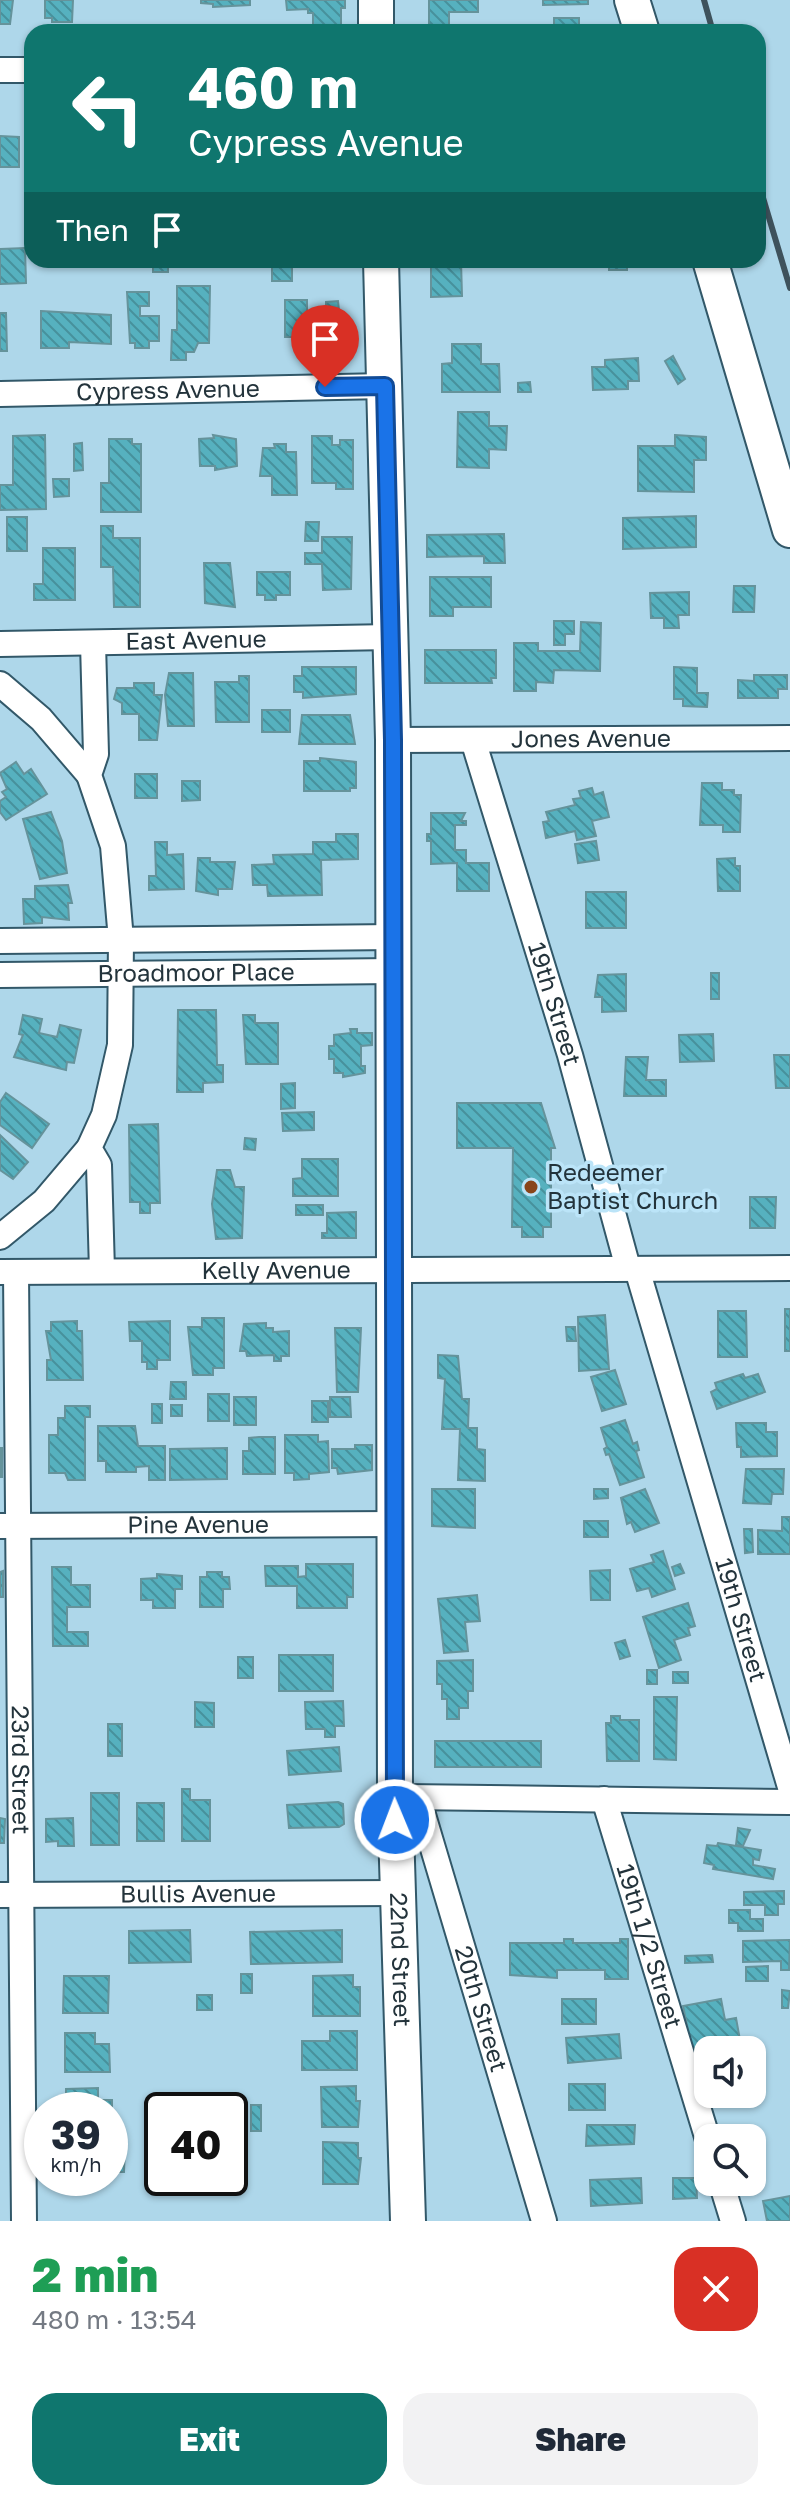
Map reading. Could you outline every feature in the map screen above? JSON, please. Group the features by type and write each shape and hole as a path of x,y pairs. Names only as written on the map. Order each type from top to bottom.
{"street":[{"path":"376,0 376,24"},
{"path":"632,0 640,24"},
{"path":"0,70 24,70"},
{"name":"22nd Street","path":"381,268 393,740 395,1524 406,1797 396,1893 408,2221"},
{"path":"712,268 790,530"},
{"name":"Cypress Avenue","path":"0,394 385,386"},
{"name":"East Avenue","path":"0,644 391,637"},
{"path":"89,775 96,754 93,643"},
{"path":"0,684 41,719 89,775 113,846 121,940 120,1045 104,1115 89,1148 44,1201 0,1237"},
{"name":"Jones Avenue","path":"393,740 790,738"},
{"name":"19th Street","path":"473,740 790,1787"},
{"name":"Broadmoor Place","path":"0,941 394,937"},
{"name":"Broadmoor Place","path":"0,975 394,971"},
{"path":"89,1148 99,1165 102,1271"},
{"name":"Kelly Avenue","path":"8,1272 790,1268"},
{"name":"23rd Street","path":"8,1272 16,2213"},
{"name":"Pine Avenue","path":"10,1526 395,1524"},
{"path":"406,1797 790,1802"},
{"name":"20th Street","path":"406,1797 544,2221"},
{"name":"19th 1/2 Street","path":"604,1799 703,2124"},
{"name":"Bullis Avenue","path":"12,1895 396,1893"},
{"path":"725,2196 733,2221"}],"building":[{"path":"0,0 13,0 10,24 0,24"},
{"path":"45,0 73,0 72,22 52,22 52,18 45,18"},
{"path":"201,0 250,0 250,5 213,7 213,4 201,3"},
{"path":"286,0 345,0 345,8 341,8 341,24 313,24 313,13 308,13 308,9 287,10"},
{"path":"429,0 478,0 478,12 449,12 449,24 429,24"},
{"path":"543,0 588,0 588,4 543,5"},
{"path":"554,18 579,18 579,24 554,24"},
{"path":"0,136 19,137 19,167 0,167"},
{"path":"24,248 26,283 0,284 0,249"},
{"path":"153,268 168,268 168,272 153,272"},
{"path":"272,268 292,268 292,281 272,281"},
{"path":"431,268 461,268 462,296 431,297"},
{"path":"177,286 210,286 209,343 198,343 194,352 186,352 186,360 171,360 172,330 177,330"},
{"path":"127,292 149,292 149,306 140,306 140,316 159,316 159,341 149,341 149,348 135,348 135,343 130,343"},
{"path":"285,300 307,300 307,311 326,311 326,302 338,301 342,338 306,340 306,337 285,337"},
{"path":"41,311 111,315 111,344 69,342 69,348 41,348"},
{"path":"0,313 6,313 7,351 0,351"},
{"path":"452,344 481,344 481,364 499,364 500,392 442,392 442,364 452,363"},
{"path":"673,356 685,379 678,384 665,361"},
{"path":"638,358 639,381 628,381 628,389 593,390 592,367 605,367 605,360"},
{"path":"530,382 531,392 518,392 518,383"},
{"path":"458,412 489,412 489,426 507,426 506,450 489,449 489,468 457,467"},
{"path":"45,435 46,509 0,510 0,485 13,485 13,436"},
{"path":"213,435 236,439 237,466 215,470 215,466 200,466 199,439 214,438"},
{"path":"675,435 706,437 706,460 694,460 694,492 638,491 638,446 675,446"},
{"path":"312,436 332,436 332,445 340,445 340,440 353,440 353,489 336,489 336,483 312,483"},
{"path":"109,439 132,439 132,444 141,444 141,512 101,512 101,483 109,483"},
{"path":"82,443 83,470 74,471 74,444"},
{"path":"274,444 286,444 286,452 296,452 297,495 272,495 272,476 260,476 263,448 275,448"},
{"path":"53,479 69,479 69,496 54,497"},
{"path":"696,516 696,547 623,549 623,518"},
{"path":"7,517 27,517 27,551 7,551"},
{"path":"306,522 319,522 318,541 305,541"},
{"path":"101,526 113,526 113,538 140,538 140,607 114,607 113,567 101,567"},
{"path":"504,534 505,563 484,563 484,556 427,557 427,535"},
{"path":"322,537 352,537 351,589 323,590 322,564 305,564 305,553 322,553"},
{"path":"43,548 75,548 75,600 34,600 34,584 43,584"},
{"path":"204,563 230,563 235,607 205,603"},
{"path":"257,572 290,572 290,595 276,595 276,600 265,600 265,595 257,595"},
{"path":"430,577 491,577 491,607 453,607 453,616 430,616"},
{"path":"734,586 755,586 754,612 733,612"},
{"path":"689,592 689,615 678,615 679,628 664,628 664,618 651,618 650,593"},
{"path":"554,621 574,621 574,634 565,634 565,645 554,645"},
{"path":"581,622 601,623 600,671 554,670 553,683 536,682 536,691 514,691 514,643 538,643 538,651 580,651"},
{"path":"425,650 496,650 496,678 491,678 492,683 425,683"},
{"path":"302,667 356,667 356,694 303,698 303,692 294,692 294,676 302,676"},
{"path":"674,667 697,668 697,693 708,693 707,707 683,706 683,699 674,699"},
{"path":"169,673 193,673 194,726 168,726 165,695"},
{"path":"754,675 787,675 787,689 778,689 778,698 738,698 738,680 754,681"},
{"path":"239,676 249,676 249,722 216,722 215,682 239,682"},
{"path":"134,683 154,683 154,695 162,695 157,740 139,740 139,714 122,714 122,703 114,699 117,688 134,688"},
{"path":"262,710 290,710 290,732 262,732"},
{"path":"302,715 350,715 355,744 299,744"},
{"path":"320,758 356,762 356,788 350,788 350,791 304,791 304,761 320,761"},
{"path":"16,762 24,774 31,769 47,794 6,820 0,812 0,801 6,797 2,792 7,789 0,773"},
{"path":"135,774 157,774 157,798 135,798"},
{"path":"182,781 200,781 200,800 182,801"},
{"path":"702,783 722,783 722,790 734,790 734,795 741,795 740,832 723,832 723,825 700,825"},
{"path":"592,788 594,795 603,792 609,817 592,821 596,836 577,840 575,831 546,838 543,822 549,821 546,812 575,805 573,799 581,798 579,791"},
{"path":"51,812 62,841 67,873 40,879 23,819"},
{"path":"431,813 465,813 461,821 466,821 466,825 455,825 455,850 466,850 466,863 489,863 489,891 457,891 457,863 431,864 431,841 427,841 427,834 431,834"},
{"path":"336,834 358,834 358,859 321,860 322,895 268,896 267,885 253,885 252,865 274,864 273,855 313,854 313,842 336,842"},
{"path":"596,841 599,860 578,863 575,844"},
{"path":"155,842 167,842 167,855 183,854 184,889 149,890 149,876 156,876"},
{"path":"198,858 210,858 210,862 235,862 232,889 218,889 218,895 196,891"},
{"path":"735,858 735,866 740,866 740,891 718,891 717,859"},
{"path":"68,885 72,903 68,903 69,920 42,917 42,923 24,924 23,899 35,899 35,886"},
{"path":"586,892 626,892 626,928 586,928"},
{"path":"711,973 719,973 719,999 711,999"},
{"path":"626,974 626,1011 602,1012 602,997 595,997 598,975"},
{"path":"178,1010 216,1010 217,1065 223,1065 223,1082 203,1083 203,1092 177,1092"},
{"path":"23,1015 42,1019 39,1033 57,1037 60,1025 81,1030 74,1063 67,1062 66,1070 14,1057 23,1035 19,1034"},
{"path":"243,1015 255,1015 255,1023 278,1023 278,1064 246,1064"},
{"path":"350,1029 357,1029 357,1033 372,1033 372,1045 361,1046 361,1066 365,1066 365,1073 343,1077 343,1073 334,1073 334,1059 329,1059 329,1046 334,1046 334,1035 351,1033"},
{"path":"713,1034 714,1061 680,1062 679,1035"},
{"path":"774,1055 790,1055 790,1088 776,1088"},
{"path":"626,1057 648,1057 646,1080 666,1080 666,1096 624,1096"},
{"path":"295,1083 295,1108 281,1109 281,1084"},
{"path":"6,1093 49,1124 32,1148 0,1125 0,1102"},
{"name":"Redeemer Baptist Church","path":"457,1103 541,1103 555,1148 551,1148 551,1227 543,1227 543,1237 522,1237 522,1227 512,1227 513,1148 457,1148"},
{"path":"314,1112 314,1130 283,1131 282,1113"},
{"path":"158,1124 160,1203 150,1203 150,1213 140,1213 140,1202 130,1202 129,1125"},
{"path":"0,1135 28,1162 13,1179 0,1170"},
{"path":"245,1138 256,1139 255,1150 244,1149"},
{"path":"302,1159 338,1159 338,1196 293,1196 293,1179 302,1178"},
{"path":"217,1170 230,1170 235,1187 244,1187 242,1238 216,1239 212,1204"},
{"path":"750,1197 776,1197 775,1228 750,1228"},
{"path":"296,1205 323,1205 323,1215 296,1215"},
{"path":"356,1212 356,1238 322,1238 322,1233 327,1233 327,1213"},
{"path":"785,1309 790,1309 790,1351 785,1351"},
{"path":"718,1311 746,1311 747,1357 718,1357"},
{"path":"605,1315 609,1369 579,1371 578,1317"},
{"path":"202,1318 224,1318 224,1368 213,1368 213,1375 193,1375 188,1327 202,1327"},
{"path":"77,1321 77,1331 82,1331 83,1380 47,1380 47,1360 51,1360 46,1331 51,1331 51,1322"},
{"path":"170,1321 170,1360 157,1360 157,1369 147,1369 147,1362 142,1362 142,1341 130,1341 129,1322"},
{"path":"266,1323 266,1328 273,1328 273,1332 289,1331 289,1356 281,1356 281,1361 274,1361 274,1355 247,1356 246,1351 240,1351 244,1324"},
{"path":"566,1327 575,1327 576,1341 567,1341"},
{"path":"335,1328 361,1328 358,1392 337,1392"},
{"path":"438,1355 458,1356 462,1399 469,1399 468,1428 477,1428 477,1449 485,1450 485,1481 458,1480 460,1429 442,1429 445,1379 438,1378"},
{"path":"615,1370 626,1404 602,1411 591,1377"},
{"path":"743,1374 745,1378 758,1374 765,1392 717,1409 711,1392 717,1389 715,1383"},
{"path":"171,1382 186,1382 186,1399 170,1399"},
{"path":"208,1394 229,1394 229,1421 208,1421"},
{"path":"234,1397 256,1397 256,1425 234,1425"},
{"path":"330,1397 350,1397 351,1417 330,1417"},
{"path":"312,1401 328,1401 328,1422 312,1422"},
{"path":"152,1404 162,1404 162,1423 152,1423"},
{"path":"171,1405 182,1405 182,1416 171,1416"},
{"path":"65,1406 90,1406 90,1417 85,1417 85,1480 68,1480 65,1473 49,1473 49,1435 58,1435 58,1418 65,1418"},
{"path":"625,1420 633,1444 637,1442 639,1450 636,1451 644,1477 620,1485 609,1454 606,1455 604,1449 607,1447 601,1428"},
{"path":"736,1423 766,1423 766,1432 777,1432 777,1456 741,1457 741,1447 737,1447"},
{"path":"98,1426 135,1426 138,1446 165,1446 165,1480 149,1480 149,1466 136,1467 136,1472 106,1472 106,1461 98,1461"},
{"path":"285,1435 318,1435 318,1442 328,1441 329,1472 309,1474 309,1479 294,1480 294,1473 285,1473"},
{"path":"275,1437 275,1474 243,1474 243,1451 249,1451 249,1438"},
{"path":"355,1445 372,1445 372,1470 338,1474 337,1468 332,1468 332,1449 355,1449"},
{"path":"2,1448 2,1477 0,1477"},
{"path":"227,1448 227,1479 170,1480 170,1449"},
{"path":"746,1469 784,1469 783,1494 772,1494 771,1504 743,1503"},
{"path":"432,1489 475,1489 475,1528 432,1526"},
{"path":"594,1489 608,1489 608,1498 594,1499"},
{"path":"645,1489 659,1523 635,1532 631,1522 627,1524 621,1498"},
{"path":"782,1517 790,1517 790,1554 758,1554 758,1530 782,1531"},
{"path":"584,1521 608,1521 608,1537 584,1537"},
{"path":"744,1529 752,1529 753,1552 745,1553"},
{"path":"663,1551 675,1589 652,1597 649,1588 637,1591 630,1569 654,1562 651,1555"},
{"path":"306,1564 353,1564 353,1597 347,1597 347,1608 297,1608 297,1586 266,1586 265,1566 298,1566 298,1577 306,1576"},
{"path":"680,1564 684,1573 675,1576 672,1567"},
{"path":"52,1567 71,1567 71,1585 90,1585 90,1607 67,1607 67,1632 88,1632 88,1646 53,1646"},
{"path":"610,1570 610,1600 591,1600 590,1571"},
{"path":"3,1571 3,1597 0,1597 0,1572"},
{"path":"207,1572 222,1572 222,1577 229,1577 230,1589 223,1589 223,1607 200,1607 200,1577 207,1577"},
{"path":"157,1574 182,1576 182,1589 175,1589 175,1608 153,1608 153,1600 141,1600 141,1579 157,1578"},
{"path":"477,1595 480,1621 465,1622 468,1651 444,1653 438,1599"},
{"path":"688,1603 695,1626 688,1628 690,1635 674,1640 681,1660 659,1668 643,1617"},
{"path":"625,1640 630,1656 620,1659 615,1643"},
{"path":"279,1655 333,1655 333,1691 279,1691"},
{"path":"238,1657 253,1657 253,1678 238,1678"},
{"path":"473,1660 473,1691 468,1691 468,1708 459,1708 459,1719 447,1719 447,1699 442,1699 442,1684 437,1684 437,1661"},
{"path":"647,1670 657,1670 657,1684 647,1684"},
{"path":"673,1672 688,1672 688,1683 673,1683"},
{"path":"654,1697 677,1697 676,1760 654,1759"},
{"path":"343,1701 344,1726 335,1726 335,1737 325,1737 325,1729 306,1729 305,1702"},
{"path":"195,1702 214,1703 214,1727 195,1727"},
{"path":"611,1716 620,1716 620,1720 639,1720 639,1761 607,1761 606,1723 611,1723"},
{"path":"108,1724 122,1724 122,1756 108,1756"},
{"path":"435,1741 541,1741 541,1767 435,1767"},
{"path":"339,1747 341,1771 289,1775 287,1751"},
{"path":"182,1789 190,1789 190,1800 210,1800 210,1841 182,1841"},
{"path":"91,1793 119,1793 119,1845 91,1845"},
{"path":"137,1803 164,1803 164,1841 137,1841"},
{"path":"343,1804 344,1824 339,1827 289,1828 287,1805"},
{"path":"0,1818 5,1819 4,1843 0,1843"},
{"path":"73,1818 74,1846 58,1846 58,1841 46,1842 46,1819"},
{"path":"738,1828 750,1830 743,1846 736,1845"},
{"path":"718,1843 761,1850 759,1860 753,1859 753,1865 775,1869 773,1879 713,1869 714,1865 704,1863 707,1845 717,1846"},
{"path":"784,1891 784,1904 778,1904 778,1915 765,1915 765,1905 744,1905 744,1892"},
{"path":"729,1910 750,1910 750,1919 763,1919 763,1931 738,1931 738,1923 729,1923"},
{"path":"190,1930 191,1962 129,1963 129,1931"},
{"path":"342,1930 342,1962 251,1964 250,1932"},
{"path":"564,1939 573,1939 573,1943 620,1943 620,1939 628,1939 628,1979 605,1979 605,1970 557,1970 557,1978 510,1975 510,1943 564,1943"},
{"path":"790,1940 789,1970 781,1970 781,1961 743,1962 743,1941"},
{"path":"712,1955 713,1962 685,1963 685,1956"},
{"path":"768,1966 768,1981 746,1981 746,1967"},
{"path":"241,1974 252,1974 252,1993 241,1993"},
{"path":"353,1975 353,1987 360,1987 360,2016 313,2016 313,1976"},
{"path":"64,1976 109,1976 108,2013 63,2013"},
{"path":"782,1990 790,1991 788,2008 782,2008"},
{"path":"197,1995 212,1995 212,2010 197,2010"},
{"path":"562,1999 596,1999 596,2024 562,2024"},
{"path":"721,1999 725,2020 736,2018 739,2036 694,2036 692,2049 683,2006"},
{"path":"330,2031 357,2031 357,2070 302,2070 302,2041 330,2041"},
{"path":"65,2033 95,2033 95,2044 109,2044 110,2072 65,2072"},
{"path":"619,2034 621,2058 568,2063 566,2038"},
{"path":"569,2084 605,2084 605,2110 569,2110"},
{"path":"356,2086 356,2101 360,2101 358,2127 322,2127 321,2087"},
{"path":"98,2088 98,2092 66,2092 66,2089"},
{"path":"251,2105 261,2105 261,2131 251,2131"},
{"path":"587,2125 635,2125 634,2144 586,2146"},
{"path":"323,2142 358,2143 358,2158 361,2158 358,2184 323,2184"},
{"path":"641,2178 642,2203 591,2206 590,2180"},
{"path":"673,2178 694,2178 694,2196 697,2198 673,2199"},
{"path":"790,2196 790,2221 767,2221 763,2201"}],"railway":[{"path":"704,0 711,24"},
{"path":"766,208 790,288"}],"place":[{"name":"Redeemer Baptist Church","path":"531,1187"}],"route":[{"path":"325,387 385,386 393,740 395,1820"}]}
